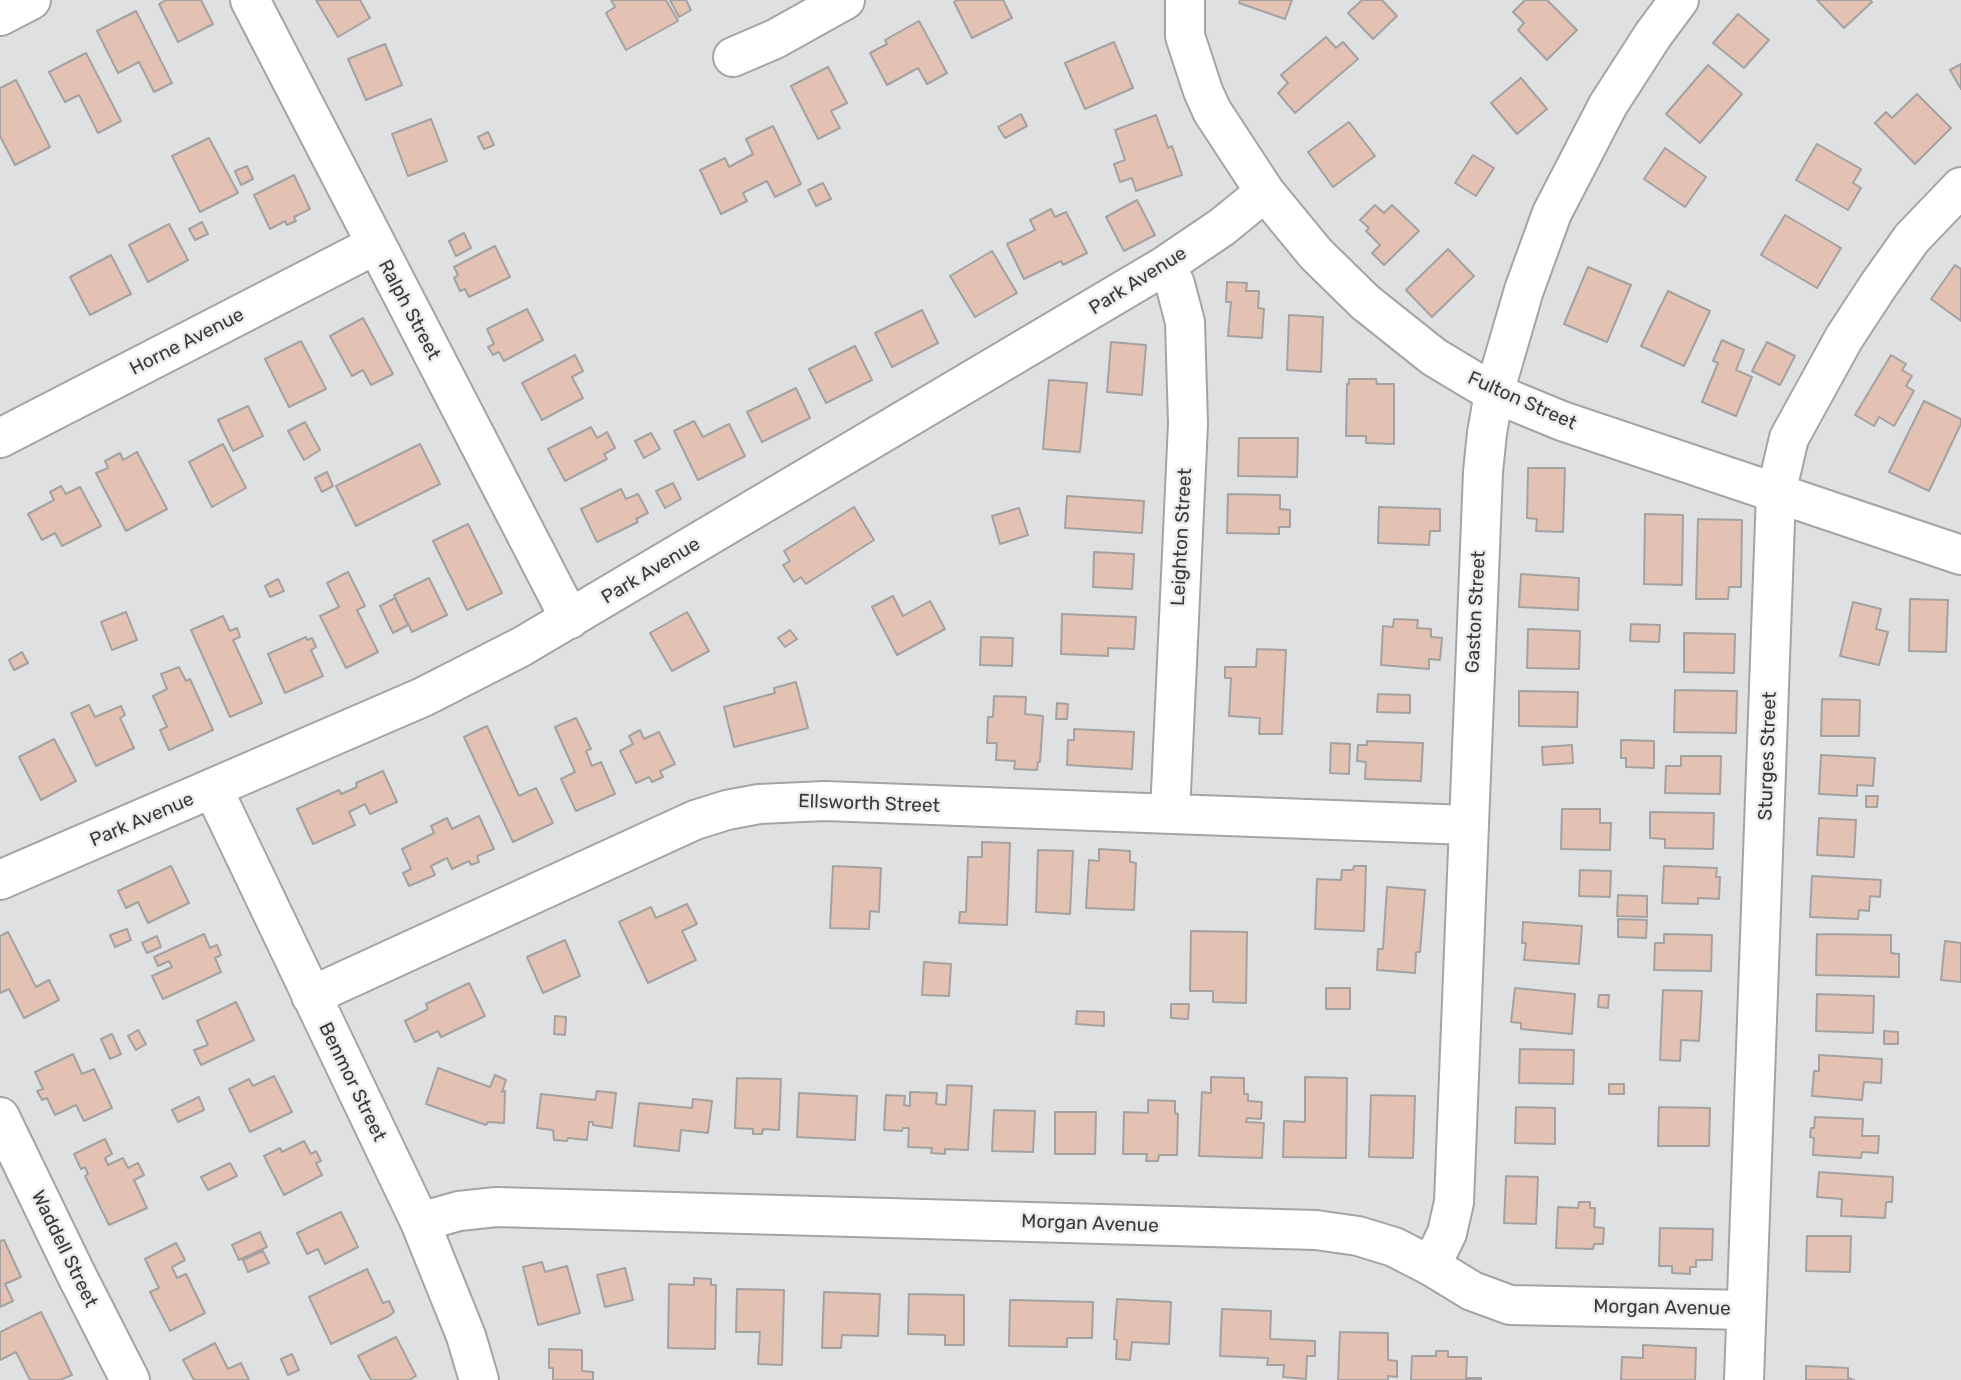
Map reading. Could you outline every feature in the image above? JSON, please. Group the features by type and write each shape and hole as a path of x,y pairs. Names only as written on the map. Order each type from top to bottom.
{"street":[{"path":"0,16 31,0"},
{"name":"Ralph Street","path":"250,0 570,619"},
{"path":"733,57 775,39 845,0"},
{"name":"Fulton Street","path":"1185,0 1185,36 1203,91 1212,111 1265,192 1316,254 1365,302 1434,357 1494,393 1623,442 1961,555"},
{"name":"Gaston Street","path":"1431,1266 1447,1233 1454,1202 1486,433 1494,393 1524,290 1552,213 1608,105 1641,52 1679,0"},
{"name":"Sturges Street","path":"1744,1380 1776,493 1789,438 1844,338 1912,238 1961,187"},
{"name":"Park Avenue","path":"0,880 214,789 423,697 484,667 570,619 1166,265 1222,227 1265,192"},
{"name":"Horne Avenue","path":"0,438 375,245"},
{"name":"Leighton Street","path":"1166,265 1175,284 1185,323 1188,424 1170,813"},
{"name":"Benmor Street","path":"214,789 420,1222 466,1336 479,1380"},
{"name":"Ellsworth Street","path":"311,996 656,837 727,810 792,801 1468,825"},
{"name":"Waddell Street","path":"0,1117 130,1380"},
{"name":"Morgan Avenue","path":"420,1222 459,1210 496,1207 1316,1230 1376,1241 1431,1266 1480,1295 1510,1305 1746,1310"}],"building":[{"path":"166,0 201,0 213,24 178,42 159,4"},
{"path":"316,0 360,0 370,18 338,37"},
{"path":"611,0 666,0 678,21 626,50 606,13 615,7"},
{"path":"670,0 686,0 691,10 679,17"},
{"path":"1003,0 1012,18 972,38 954,2"},
{"path":"1240,0 1292,0 1285,19 1239,3"},
{"path":"1362,0 1382,0 1397,16 1373,39 1348,13"},
{"path":"1525,0 1547,0 1577,30 1547,60 1518,30 1524,23 1513,12"},
{"path":"1817,0 1870,0 1872,2 1844,28"},
{"path":"136,11 172,83 154,92 139,62 118,73 97,31"},
{"path":"1738,14 1769,40 1744,68 1713,43"},
{"path":"919,21 947,73 927,84 918,68 887,85 870,53 887,44 885,40"},
{"path":"1326,37 1336,48 1343,42 1358,59 1295,113 1278,93 1288,83 1281,75"},
{"path":"1114,42 1133,88 1085,109 1065,63"},
{"path":"385,44 402,85 366,100 348,59"},
{"path":"86,53 121,121 98,133 79,95 65,102 49,72"},
{"path":"1961,64 1961,89 1950,70"},
{"path":"1708,65 1742,94 1700,143 1666,114"},
{"path":"828,67 847,103 831,111 840,128 818,139 791,86"},
{"path":"1521,78 1547,109 1517,134 1491,103"},
{"path":"16,80 50,147 15,165 0,136 0,88"},
{"path":"1917,94 1951,128 1915,164 1875,123 1886,112 1892,118"},
{"path":"1021,114 1027,126 1005,138 998,127"},
{"path":"1156,115 1168,148 1172,146 1182,175 1136,191 1132,178 1120,182 1114,164 1125,160 1115,130"},
{"path":"431,119 447,161 408,176 392,134"},
{"path":"1349,122 1375,156 1333,187 1308,152"},
{"path":"773,126 801,184 775,197 767,181 743,193 747,201 721,214 700,170 725,158 729,167 753,154 746,139"},
{"path":"488,132 494,145 484,149 478,137"},
{"path":"209,138 238,193 200,212 172,156"},
{"path":"1817,144 1861,169 1853,183 1861,188 1848,210 1796,180"},
{"path":"1665,148 1706,177 1685,207 1644,179"},
{"path":"1473,155 1494,168 1476,196 1455,183"},
{"path":"247,166 253,179 241,185 235,171"},
{"path":"294,175 310,209 294,217 296,221 287,225 285,221 270,229 254,195"},
{"path":"823,183 831,199 816,206 808,190"},
{"path":"1137,200 1155,235 1124,251 1106,217"},
{"path":"1375,205 1384,213 1392,205 1419,231 1384,265 1372,253 1380,245 1366,231 1369,228 1360,220"},
{"path":"1051,209 1055,217 1066,212 1087,253 1063,265 1061,261 1024,279 1007,244 1035,230 1030,220"},
{"path":"1785,215 1841,248 1817,288 1761,255"},
{"path":"202,222 208,234 195,240 189,229"},
{"path":"169,224 188,260 148,282 129,245"},
{"path":"464,233 471,248 456,256 449,241"},
{"path":"495,246 510,277 469,297 465,289 460,291 454,278 458,275 454,267"},
{"path":"1448,249 1474,276 1432,317 1406,290"},
{"path":"992,251 1017,293 975,317 950,276"},
{"path":"111,255 131,294 90,315 70,277"},
{"path":"1955,265 1961,269 1961,321 1931,299"},
{"path":"1588,267 1631,285 1607,342 1564,324"},
{"path":"1227,282 1247,283 1246,291 1259,291 1258,308 1264,309 1262,338 1228,336 1231,302 1226,302"},
{"path":"1668,291 1710,311 1684,366 1641,346"},
{"path":"527,309 543,340 504,361 499,352 493,355 488,347 494,344 487,329"},
{"path":"922,310 938,343 892,367 875,333"},
{"path":"1289,315 1323,317 1321,372 1287,370"},
{"path":"363,318 393,374 371,385 363,370 352,376 330,336"},
{"path":"1722,340 1744,350 1736,370 1752,377 1736,416 1702,402 1718,363 1713,361"},
{"path":"301,341 326,389 289,407 265,359"},
{"path":"1111,342 1146,345 1142,395 1107,392"},
{"path":"1767,342 1795,356 1780,385 1752,371"},
{"path":"855,346 872,380 826,403 809,369"},
{"path":"575,355 583,371 572,377 583,398 542,420 522,383"},
{"path":"1891,355 1906,364 1902,370 1912,376 1906,386 1914,391 1894,426 1879,417 1874,426 1855,415"},
{"path":"1349,379 1376,379 1377,384 1394,384 1394,444 1366,443 1366,436 1346,436"},
{"path":"1049,380 1087,383 1080,452 1043,449"},
{"path":"796,388 810,418 762,442 747,412"},
{"path":"1924,401 1961,419 1929,491 1889,472"},
{"path":"248,406 263,436 233,451 218,420"},
{"path":"694,421 703,437 729,424 745,456 698,480 674,431"},
{"path":"305,422 320,450 304,460 288,431"},
{"path":"591,427 597,438 607,432 615,448 604,454 607,459 565,481 548,449"},
{"path":"651,433 660,449 644,458 635,441"},
{"path":"1239,438 1298,438 1297,477 1238,476"},
{"path":"223,444 246,488 212,507 189,462"},
{"path":"420,444 440,484 356,526 336,486"},
{"path":"137,452 167,509 126,531 96,473 108,468 105,461 120,453 123,460"},
{"path":"1528,468 1565,468 1563,532 1536,531 1537,519 1527,518"},
{"path":"327,472 333,486 322,492 315,478"},
{"path":"673,483 681,499 665,508 656,491"},
{"path":"61,486 66,494 80,487 101,526 62,546 55,533 42,540 28,514 54,500 50,492"},
{"path":"621,489 626,499 638,494 648,513 636,519 638,522 597,542 581,509"},
{"path":"1228,494 1280,495 1280,509 1290,510 1290,527 1279,527 1279,534 1227,533"},
{"path":"1067,496 1144,501 1142,533 1065,528"},
{"path":"854,507 874,540 806,584 801,577 794,582 783,565 790,561 784,551"},
{"path":"1379,507 1440,509 1440,531 1430,531 1429,545 1378,543"},
{"path":"1019,508 1028,535 1000,544 992,516"},
{"path":"1645,514 1683,515 1682,585 1644,584"},
{"path":"1698,519 1742,520 1741,587 1729,587 1728,599 1696,599"},
{"path":"468,524 502,593 467,610 433,541"},
{"path":"1094,552 1134,554 1132,589 1093,587"},
{"path":"348,572 365,606 357,610 378,652 346,668 320,616 339,607 327,583"},
{"path":"1521,574 1579,578 1578,610 1519,607"},
{"path":"429,578 447,615 412,632 394,595"},
{"path":"278,579 284,591 270,597 265,586"},
{"path":"893,596 903,616 930,601 945,629 897,655 872,607"},
{"path":"395,598 408,625 393,633 380,606"},
{"path":"1910,599 1948,600 1946,652 1909,651"},
{"path":"1853,602 1881,609 1876,629 1888,632 1879,665 1840,656"},
{"path":"126,612 137,640 112,650 101,622"},
{"path":"687,612 709,651 672,671 650,633"},
{"path":"1062,614 1136,617 1134,649 1108,648 1108,656 1061,654"},
{"path":"223,616 230,631 237,628 240,637 233,640 262,703 230,717 191,630"},
{"path":"1394,619 1418,620 1417,628 1431,629 1431,637 1442,638 1440,660 1429,659 1429,669 1381,665 1383,626 1393,627"},
{"path":"1631,624 1660,625 1659,642 1630,641"},
{"path":"1528,629 1580,631 1579,669 1527,668"},
{"path":"790,630 797,639 785,647 778,638"},
{"path":"1684,633 1735,634 1734,673 1684,672"},
{"path":"306,637 307,640 312,638 316,647 311,650 323,676 285,693 268,654"},
{"path":"981,637 1013,638 1012,666 980,665"},
{"path":"1257,649 1286,650 1282,734 1259,734 1260,718 1229,716 1231,678 1225,678 1225,667 1256,667"},
{"path":"22,652 28,663 14,670 9,660"},
{"path":"179,667 186,681 190,679 213,730 169,750 160,730 167,727 153,696 167,689 161,674"},
{"path":"796,682 808,728 734,747 724,707 775,693 774,688"},
{"path":"1675,690 1737,691 1736,733 1674,732"},
{"path":"1519,691 1578,692 1577,727 1519,726"},
{"path":"1378,694 1410,695 1410,713 1377,712"},
{"path":"994,696 1026,697 1025,714 1043,716 1037,770 1014,769 1015,761 996,760 997,743 987,743 988,717 993,717"},
{"path":"1822,699 1860,700 1859,736 1821,736"},
{"path":"1057,703 1068,704 1067,719 1056,719"},
{"path":"89,705 95,717 121,706 125,715 120,718 134,748 96,766 71,713"},
{"path":"576,718 591,749 586,751 592,766 601,762 615,794 576,811 561,779 575,772 555,727"},
{"path":"487,726 519,796 536,788 553,823 513,842 464,737"},
{"path":"1074,729 1134,732 1132,769 1067,765 1068,740 1074,740"},
{"path":"640,730 644,739 659,732 675,764 660,771 663,777 652,782 649,777 636,783 620,751 633,744 629,736"},
{"path":"54,739 76,781 41,800 19,757"},
{"path":"1621,740 1654,741 1654,768 1626,767 1626,758 1621,758"},
{"path":"1367,741 1423,743 1421,781 1365,779 1366,762 1357,761 1358,745 1367,745"},
{"path":"1331,743 1350,744 1349,774 1330,773"},
{"path":"1572,745 1573,763 1543,765 1542,747"},
{"path":"1821,755 1875,758 1873,786 1857,785 1857,796 1819,794"},
{"path":"1681,756 1721,756 1720,794 1665,793 1666,766 1681,766"},
{"path":"383,771 397,802 370,814 365,804 349,812 355,825 313,844 297,809 339,790 341,794 357,787 356,783"},
{"path":"1866,796 1878,796 1877,807 1866,807"},
{"path":"1562,809 1600,809 1600,823 1611,823 1610,850 1561,849"},
{"path":"1650,812 1714,813 1713,849 1665,848 1665,839 1650,838"},
{"path":"479,816 494,849 477,856 479,862 471,865 469,861 452,869 447,858 431,866 435,875 409,886 403,873 411,869 402,849 434,833 431,826 447,818 452,829"},
{"path":"1819,818 1856,820 1854,857 1817,855"},
{"path":"982,842 1010,843 1007,925 959,923 960,912 966,912 968,857 982,857"},
{"path":"1099,849 1130,851 1130,862 1136,863 1134,910 1086,908 1089,860 1099,861"},
{"path":"1038,850 1073,851 1070,914 1036,912"},
{"path":"171,866 189,903 148,923 138,902 126,908 118,891"},
{"path":"833,866 881,868 879,912 870,911 869,929 830,928"},
{"path":"1354,866 1366,866 1364,931 1315,929 1317,879 1341,880 1342,870 1353,870"},
{"path":"1664,866 1717,868 1716,877 1720,877 1719,899 1698,898 1698,904 1662,903"},
{"path":"1580,870 1611,871 1610,897 1579,896"},
{"path":"1812,876 1881,880 1880,897 1870,896 1869,911 1859,910 1858,919 1810,917"},
{"path":"1387,887 1425,890 1420,952 1416,952 1415,973 1377,970 1378,949 1383,949"},
{"path":"1618,895 1647,896 1647,917 1617,916"},
{"path":"687,904 697,924 682,931 696,960 648,983 619,922 651,907 656,918"},
{"path":"1618,919 1647,920 1646,938 1618,937"},
{"path":"1523,922 1582,926 1579,964 1524,960 1526,943 1522,943"},
{"path":"127,929 131,940 115,947 110,935"},
{"path":"1191,931 1247,932 1246,1003 1213,1002 1213,991 1190,991"},
{"path":"8,932 36,987 49,980 59,1000 24,1018 9,989 0,993 0,936"},
{"path":"204,934 210,948 217,945 221,955 215,958 221,972 163,999 152,976 172,967 169,961 158,966 154,957"},
{"path":"1664,934 1712,935 1711,971 1654,970 1655,943 1664,943"},
{"path":"1817,934 1891,935 1891,953 1899,954 1899,977 1816,975"},
{"path":"157,936 161,947 147,953 142,943"},
{"path":"565,940 580,976 543,993 527,957"},
{"path":"1945,941 1961,943 1961,982 1941,980"},
{"path":"924,962 951,964 949,996 922,995"},
{"path":"469,983 485,1016 441,1037 438,1031 415,1042 405,1021 428,1009 426,1004"},
{"path":"1326,988 1350,988 1350,1009 1326,1009"},
{"path":"1515,988 1575,994 1572,1034 1521,1029 1521,1023 1511,1022"},
{"path":"1663,990 1702,991 1699,1041 1681,1040 1680,1061 1660,1060"},
{"path":"1817,994 1874,996 1873,1033 1816,1031"},
{"path":"1599,995 1609,995 1608,1008 1598,1007"},
{"path":"236,1002 254,1040 201,1065 194,1050 208,1045 197,1021"},
{"path":"1171,1004 1189,1004 1188,1019 1171,1018"},
{"path":"1077,1011 1104,1012 1104,1026 1076,1024"},
{"path":"555,1016 566,1017 565,1035 554,1034"},
{"path":"138,1030 146,1044 136,1050 128,1036"},
{"path":"1884,1031 1898,1032 1898,1044 1884,1044"},
{"path":"112,1034 121,1054 110,1059 101,1039"},
{"path":"1520,1049 1574,1050 1573,1084 1519,1083"},
{"path":"73,1054 82,1074 94,1069 112,1108 84,1121 76,1105 55,1115 47,1098 42,1100 37,1091 43,1089 35,1072"},
{"path":"1819,1055 1882,1059 1881,1083 1864,1082 1862,1100 1812,1096 1814,1071 1819,1071"},
{"path":"438,1068 490,1087 495,1075 506,1080 502,1092 505,1091 504,1123 488,1122 486,1125 426,1104"},
{"path":"274,1076 292,1112 250,1132 229,1089 249,1079 253,1086"},
{"path":"1211,1077 1244,1078 1244,1094 1248,1094 1248,1101 1262,1102 1261,1119 1247,1118 1246,1122 1264,1123 1262,1158 1199,1156 1202,1092 1211,1093"},
{"path":"1305,1077 1347,1078 1346,1158 1283,1157 1284,1121 1305,1122"},
{"path":"737,1078 781,1079 779,1130 763,1129 762,1134 753,1134 753,1129 735,1128"},
{"path":"1609,1084 1624,1084 1624,1094 1609,1094"},
{"path":"947,1085 972,1086 968,1150 945,1149 945,1154 931,1153 932,1148 908,1147 909,1128 903,1128 902,1131 884,1130 886,1095 905,1096 904,1105 910,1106 910,1092 937,1093 936,1104 946,1105"},
{"path":"597,1091 616,1093 612,1128 589,1122 587,1140 568,1138 567,1141 554,1140 553,1130 537,1128 541,1094 595,1100"},
{"path":"799,1093 857,1096 855,1140 797,1137"},
{"path":"1371,1095 1415,1096 1413,1158 1369,1157"},
{"path":"199,1097 204,1110 178,1122 172,1110"},
{"path":"693,1099 712,1101 708,1133 681,1130 679,1151 634,1146 639,1103 692,1108"},
{"path":"1148,1100 1175,1101 1175,1113 1178,1114 1177,1155 1159,1155 1158,1161 1146,1161 1147,1154 1123,1154 1124,1112 1148,1113"},
{"path":"1516,1107 1555,1108 1555,1144 1515,1143"},
{"path":"1659,1107 1710,1108 1709,1146 1658,1146"},
{"path":"994,1110 1035,1111 1033,1152 992,1151"},
{"path":"1055,1112 1096,1112 1095,1154 1055,1154"},
{"path":"1815,1117 1863,1119 1862,1136 1879,1136 1878,1153 1862,1152 1861,1158 1813,1155 1814,1138 1810,1137"},
{"path":"105,1139 112,1154 105,1158 108,1165 123,1158 128,1168 138,1163 144,1175 134,1180 147,1208 109,1225 85,1176 88,1174 85,1167 81,1169 74,1154"},
{"path":"304,1141 311,1154 316,1151 321,1161 316,1163 322,1175 284,1195 264,1156 280,1148 282,1152"},
{"path":"230,1163 237,1176 208,1190 201,1177"},
{"path":"1819,1172 1893,1177 1892,1202 1886,1202 1885,1218 1841,1216 1842,1199 1817,1197"},
{"path":"1506,1176 1538,1177 1536,1224 1504,1223"},
{"path":"1579,1202 1590,1202 1590,1208 1595,1208 1594,1227 1604,1228 1603,1244 1594,1244 1593,1249 1556,1248 1558,1207 1578,1208"},
{"path":"341,1212 358,1247 325,1264 318,1249 307,1254 297,1233"},
{"path":"1660,1228 1713,1229 1712,1260 1696,1260 1696,1267 1690,1267 1690,1274 1672,1273 1672,1266 1659,1266"},
{"path":"260,1232 267,1247 239,1260 232,1245"},
{"path":"1807,1236 1851,1236 1850,1272 1806,1271"},
{"path":"4,1240 21,1277 5,1284 13,1301 0,1307 0,1241"},
{"path":"176,1243 185,1260 172,1267 177,1278 186,1274 205,1313 170,1331 150,1292 159,1288 145,1259"},
{"path":"263,1251 269,1263 248,1272 243,1260"},
{"path":"542,1262 545,1272 567,1266 580,1313 538,1325 523,1267"},
{"path":"625,1268 633,1300 605,1307 597,1275"},
{"path":"367,1269 383,1303 389,1301 394,1312 331,1344 309,1297"},
{"path":"694,1278 711,1279 711,1285 716,1285 715,1349 668,1348 669,1284 694,1285"},
{"path":"737,1289 784,1290 782,1365 758,1364 760,1332 736,1332"},
{"path":"824,1292 880,1294 878,1336 842,1335 841,1348 822,1348"},
{"path":"909,1294 964,1295 964,1345 945,1345 945,1335 908,1334"},
{"path":"1117,1299 1171,1302 1169,1344 1132,1342 1130,1360 1116,1359 1117,1340 1114,1339"},
{"path":"1010,1300 1093,1302 1092,1338 1067,1338 1067,1347 1009,1346"},
{"path":"1222,1309 1271,1311 1270,1339 1315,1341 1315,1356 1307,1356 1306,1379 1283,1377 1284,1365 1267,1365 1268,1358 1220,1356"},
{"path":"41,1312 72,1375 60,1380 30,1380 16,1352 0,1360 0,1332"},
{"path":"1340,1332 1388,1333 1388,1360 1397,1361 1397,1377 1388,1376 1388,1380 1338,1380"},
{"path":"396,1337 416,1376 409,1380 371,1380 358,1356"},
{"path":"215,1343 228,1369 241,1363 249,1380 194,1380 183,1360"},
{"path":"1643,1345 1696,1348 1695,1380 1621,1380 1622,1357 1643,1358"},
{"path":"549,1349 582,1350 582,1371 593,1372 593,1380 553,1380 553,1368 549,1368"},
{"path":"1436,1351 1448,1351 1448,1357 1467,1357 1466,1378 1481,1380 1411,1380 1412,1356 1436,1356"},
{"path":"292,1354 299,1370 288,1375 281,1359"},
{"path":"1806,1366 1848,1368 1848,1378 1854,1380 1806,1380"}]}
